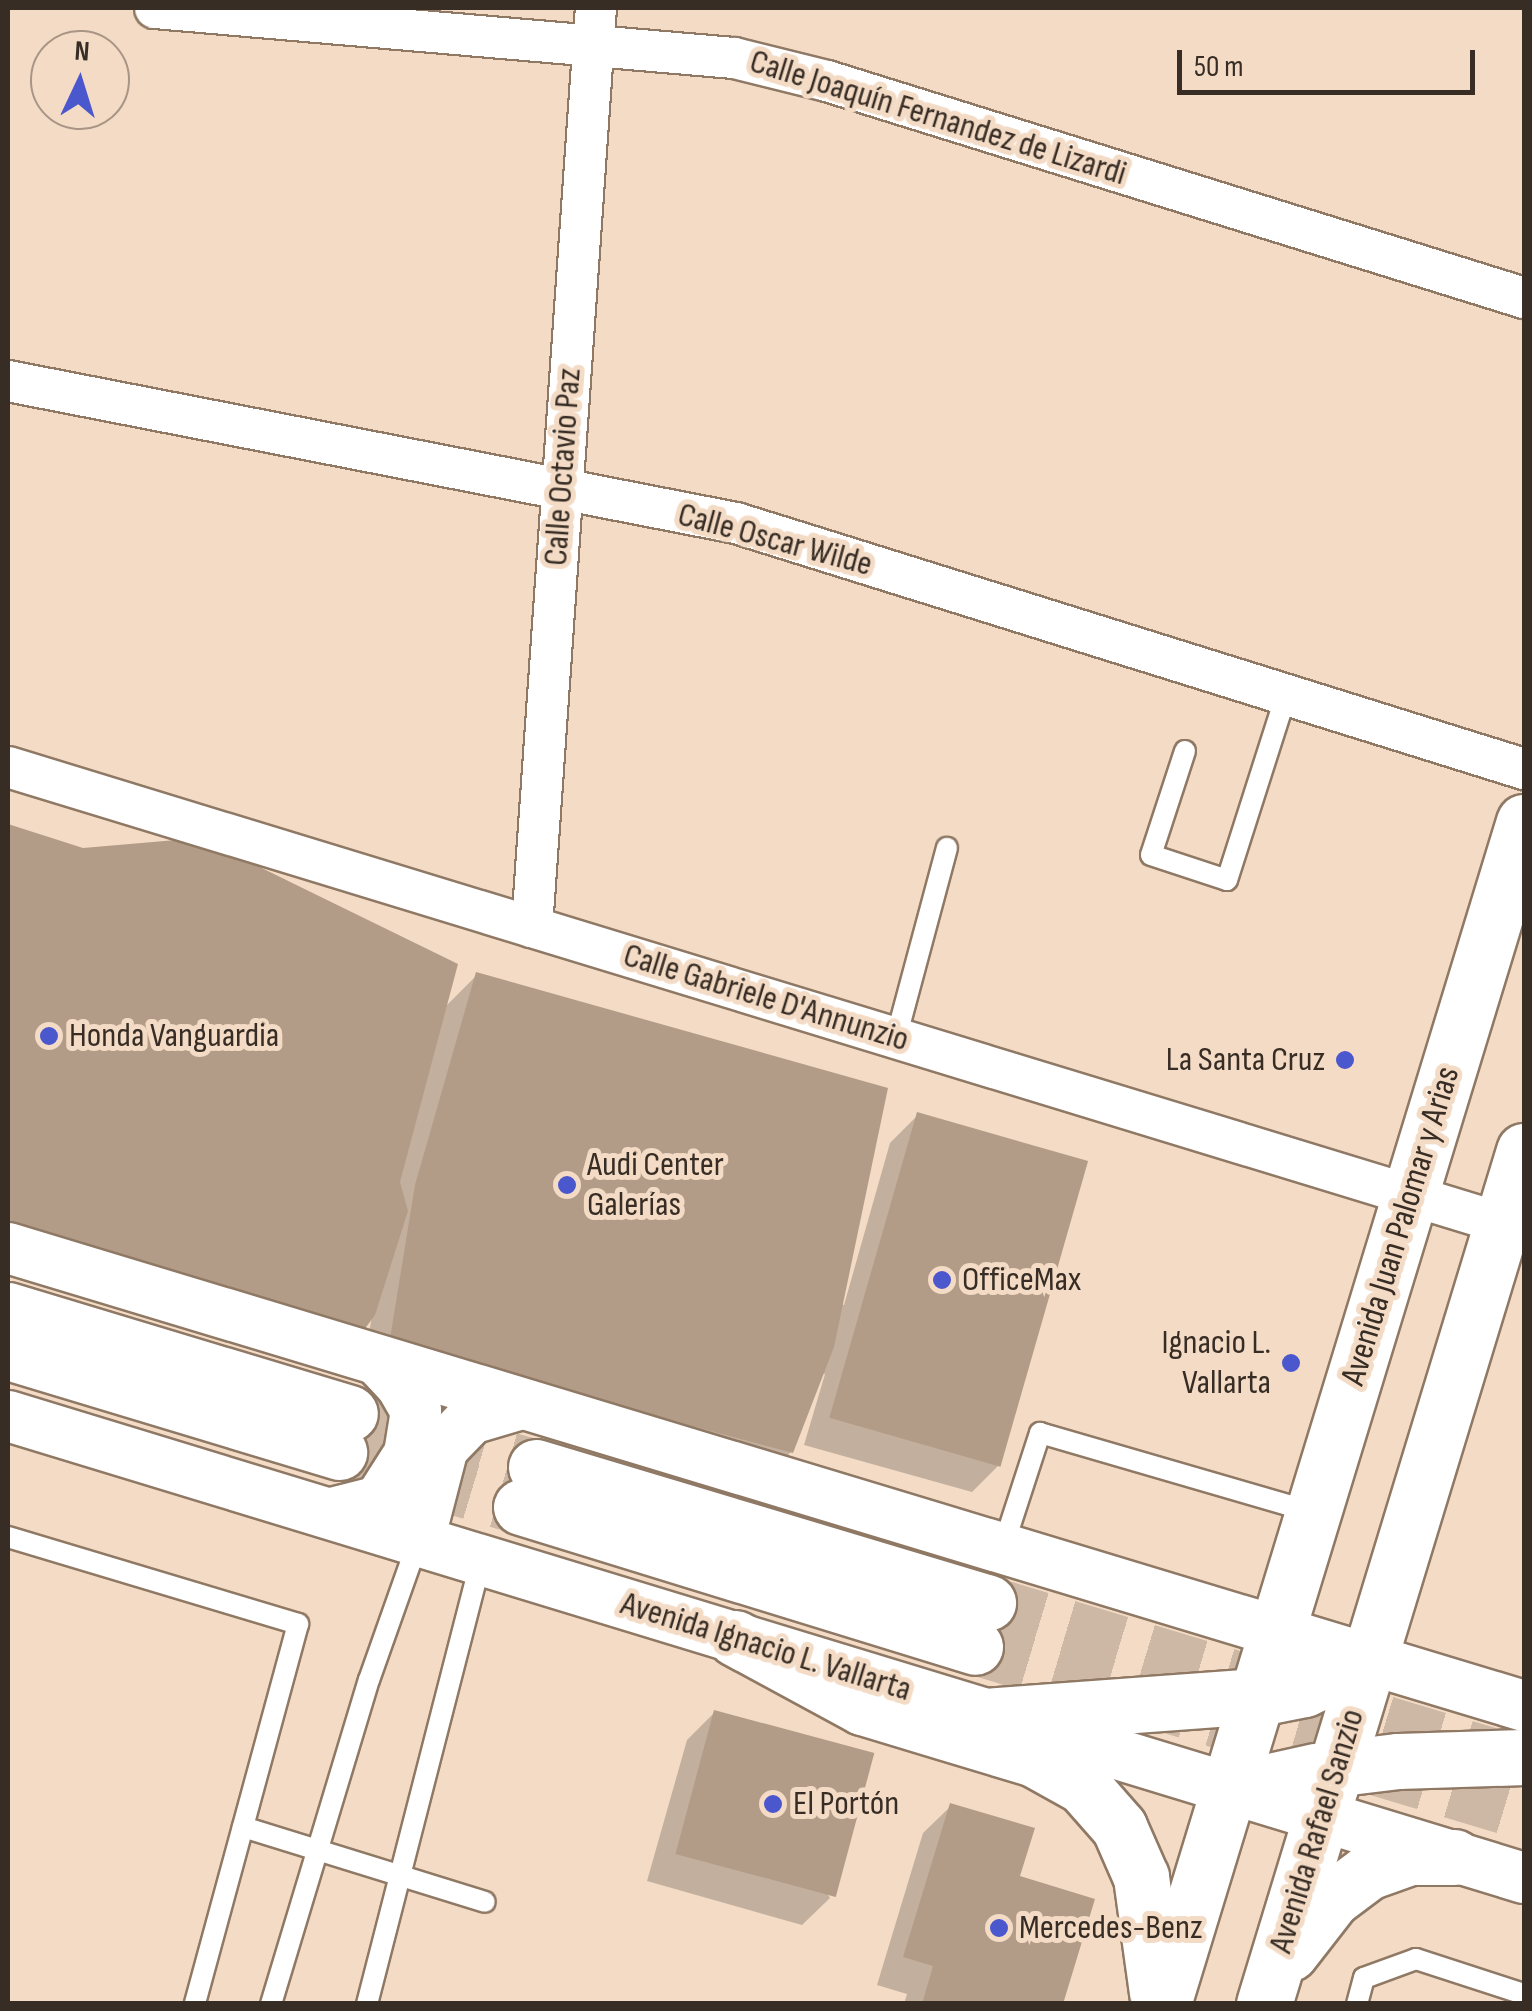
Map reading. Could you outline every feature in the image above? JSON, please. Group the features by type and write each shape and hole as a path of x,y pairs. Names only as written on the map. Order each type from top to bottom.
{"main road":[{"name":"Avenida Juan Palomar y Arias","path":"1279,1631 1524,822"},
{"path":"985,1716 1304,1690 1371,1659 1514,1226 1524,1151"},
{"path":"8,1310 344,1432 8,1352"},
{"name":"Avenida Ignacio L. Vallarta","path":"529,1487 982,1625"},
{"path":"1161,2004 1279,1631"},
{"path":"735,1638 862,1708 1034,1759 1083,1786 1119,1827 1141,1878 1161,2004"},
{"name":"Avenida Rafael Sanzio","path":"1267,1994 1371,1659"},
{"path":"1230,1790 1329,1792 1398,1761 1524,1758"},
{"path":"1267,1994 1332,1899 1368,1872 1410,1857 1454,1857"}],"street":[{"name":"Calle Joaquín Fernandez de Lizardi","path":"155,8 594,26 827,81 1524,298"},
{"name":"Calle Octavio Paz","path":"532,927 594,26"},
{"name":"Calle Oscar Wilde","path":"8,381 736,523 1524,769"},
{"name":"Calle Gabriele D'Annunzio","path":"8,766 1514,1226"},
{"path":"8,1248 1524,1706"},
{"path":"332,1513 379,1501 408,1454 416,1411 401,1384 378,1360"},
{"path":"419,1540 443,1448 471,1418 518,1405"},
{"name":"Avenida Ignacio L. Vallarta","path":"8,1416 1230,1790"},
{"path":"1329,1792 1454,1857 1524,1878"}],"lane":[{"path":"1185,750 1151,855 1227,880 1286,695"},
{"path":"896,1038 947,848"},
{"path":"1002,1549 1040,1432 1314,1512"},
{"path":"8,1537 298,1624 195,2004"},
{"path":"271,2004 419,1540"},
{"path":"367,2004 482,1558"},
{"path":"242,1827 485,1902"},
{"path":"1357,2004 1364,1978 1416,1960 1524,1994"}],"building":[{"path":"8,824 83,848 176,840 241,858 458,964 400,1182 408,1211 375,1315 364,1330 8,1226"},
{"path":"476,972 888,1088 834,1347 793,1453 389,1345 415,1185"},
{"path":"917,1112 1088,1161 1000,1467 829,1418"},
{"name":"El Portón","path":"714,1710 874,1753 836,1897 675,1854"},
{"name":"Mercedes-Benz","path":"950,1803 1035,1828 1020,1876 1095,1899 1063,2004 922,2004 933,1966 903,1957"}],"tunnel":[{"path":"350,1413 536,1467"},
{"path":"339,1452 521,1507"},
{"path":"988,1603 1488,1754"},
{"path":"975,1647 1524,1812"}],"place":[{"name":"Honda Vanguardia","path":"49,1036"},
{"name":"La Santa Cruz","path":"1345,1060"},
{"name":"Audi Center Galerías","path":"567,1185"},
{"name":"OfficeMax","path":"942,1280"},
{"name":"Ignacio L. Vallarta","path":"1291,1363"},
{"name":"El Portón","path":"773,1804"},
{"name":"Mercedes-Benz","path":"999,1928"}]}
